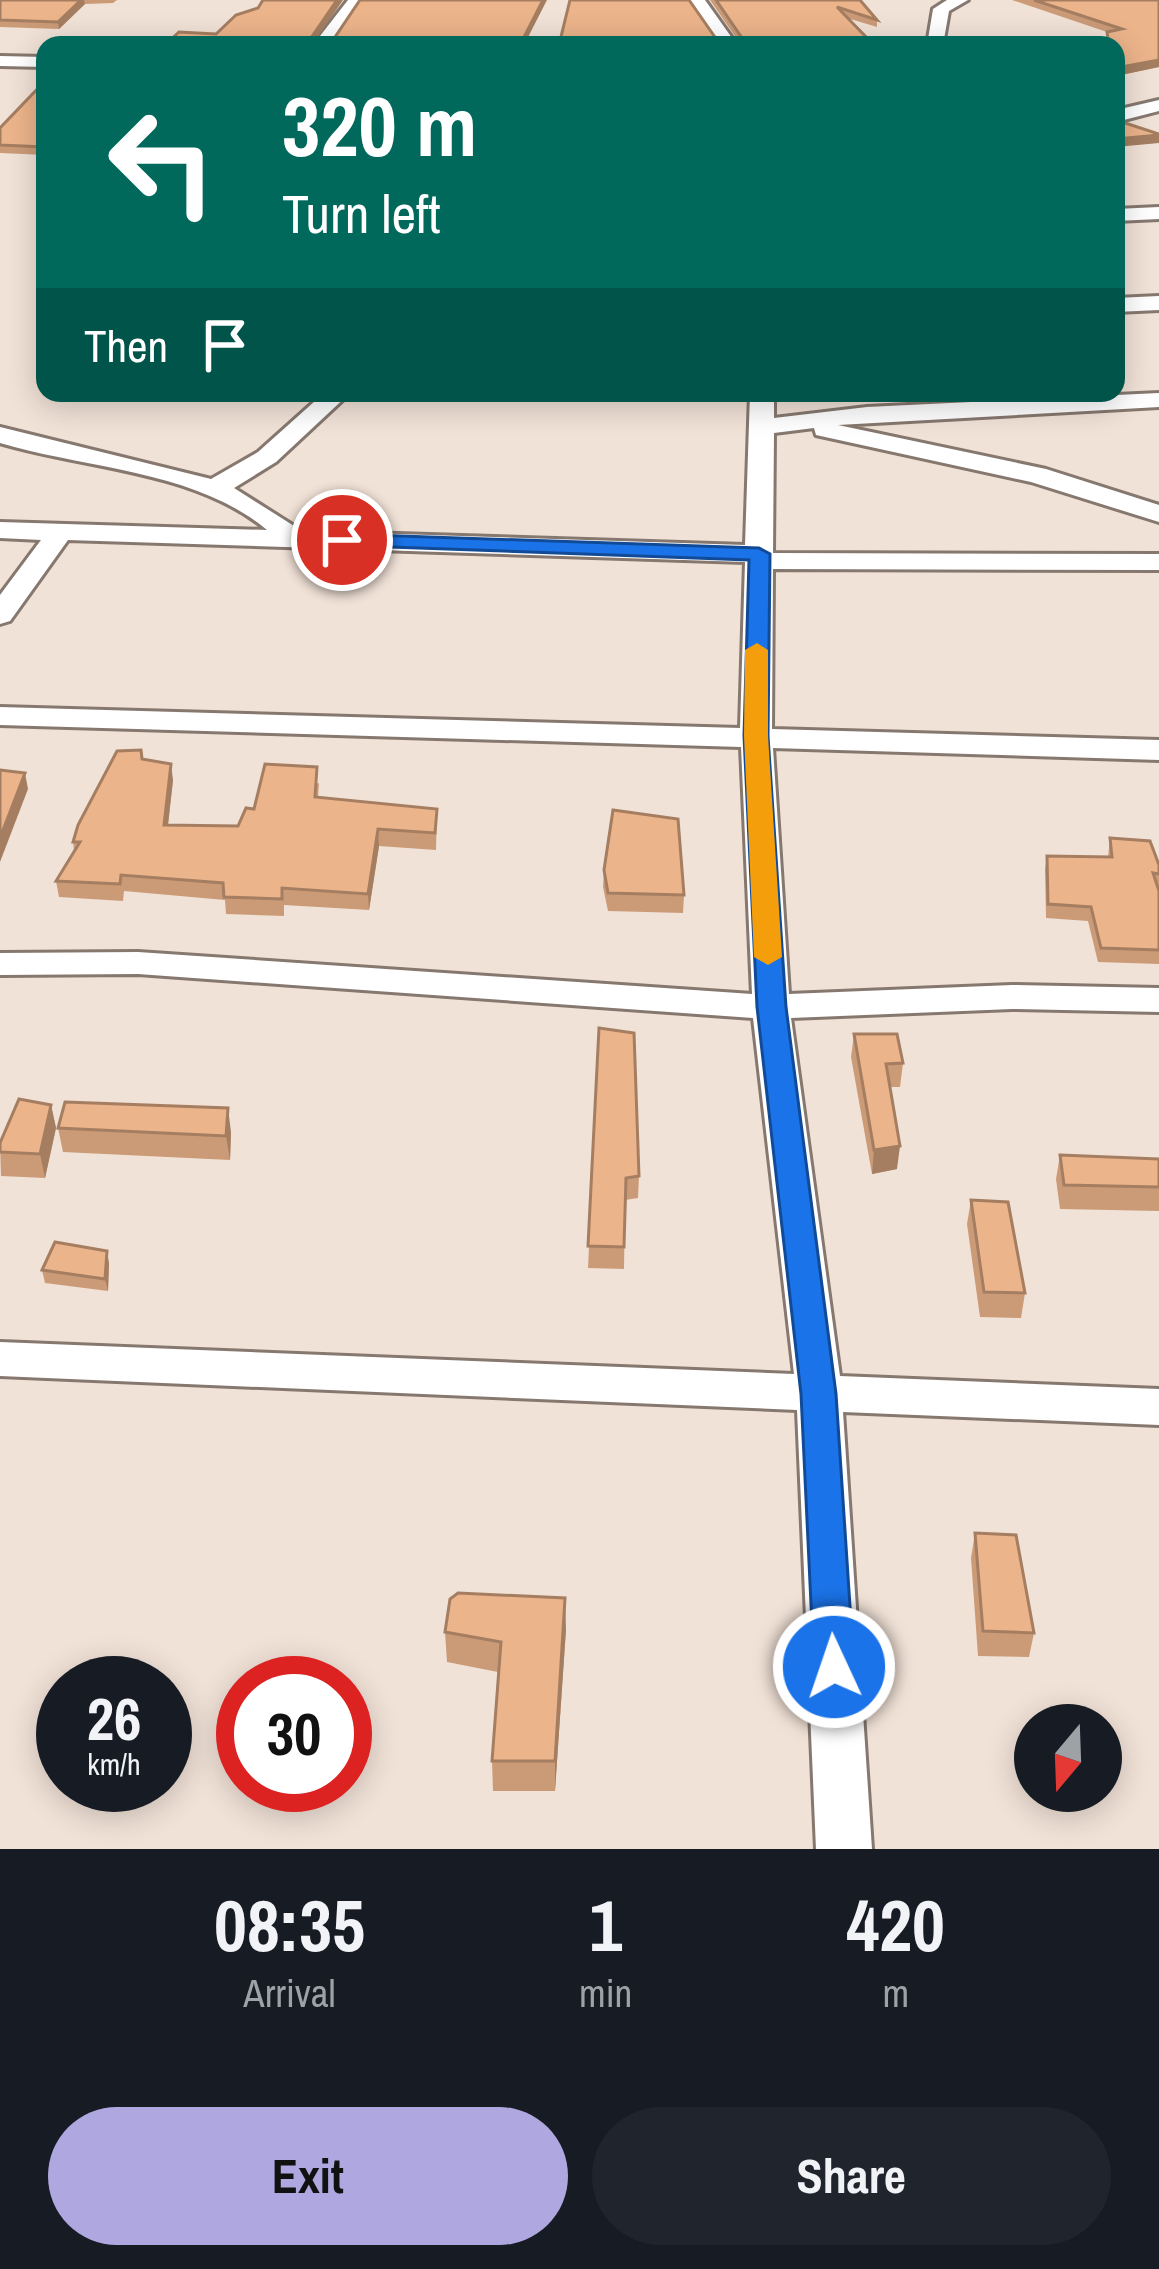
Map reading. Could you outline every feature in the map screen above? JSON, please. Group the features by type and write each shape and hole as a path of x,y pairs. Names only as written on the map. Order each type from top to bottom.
{"street":[{"path":"328,36 356,0"},
{"path":"697,0 723,36"},
{"path":"936,36 941,9 960,0"},
{"path":"0,61 36,62"},
{"path":"1125,114 1159,105"},
{"path":"1125,215 1159,213"},
{"path":"1125,305 1159,303"},
{"path":"1125,402 1159,400"},
{"path":"212,490 267,457 328,402"},
{"path":"768,415 1114,402"},
{"path":"768,415 962,457 1159,514"},
{"path":"768,415 759,558 756,736 771,1007 819,1394 844,1849"},
{"path":"0,435 212,490 266,509 296,539"},
{"path":"0,530 759,558 1159,562"},
{"path":"0,615 61,531"},
{"path":"0,716 1159,750"},
{"path":"0,964 138,963 771,1007 1012,997 1159,1000"},
{"path":"0,1360 1159,1407"}],"building":[{"path":"0,0 81,0 58,22 0,20"},
{"path":"263,0 337,0 312,36 175,36 179,32 216,34 236,15 258,8"},
{"path":"360,0 543,0 525,36 336,36"},
{"path":"570,0 689,0 714,36 561,36"},
{"path":"716,0 860,0 877,20 837,7 865,36 741,36"},
{"path":"1034,0 1159,0 1159,60 1125,66 1125,36 1108,36 1107,32 1122,29"},
{"path":"36,90 36,147 0,145 0,128"},
{"path":"1125,123 1159,134 1125,138"},
{"path":"141,750 142,759 171,764 164,825 238,826 246,808 254,809 265,764 317,767 315,797 437,809 435,833 378,829 368,894 282,888 282,899 224,897 223,883 121,875 120,884 56,881 80,842 73,842 78,825 117,751"},
{"path":"0,770 25,773 0,838"},
{"path":"613,810 678,819 684,895 608,893 604,870"},
{"path":"1110,838 1150,841 1159,865 1159,874 1153,873 1159,891 1159,950 1101,948 1091,907 1048,904 1047,856 1112,857"},
{"path":"599,1028 634,1033 639,1176 626,1178 624,1247 588,1246"},
{"path":"854,1034 897,1034 903,1063 886,1064 900,1146 874,1150"},
{"path":"19,1099 51,1105 40,1154 0,1152"},
{"path":"65,1102 228,1108 226,1136 58,1128"},
{"path":"1060,1155 1159,1159 1159,1187 1064,1185"},
{"path":"971,1200 1008,1202 1025,1293 984,1292"},
{"path":"55,1242 107,1251 105,1279 42,1270"},
{"path":"975,1533 1016,1535 1034,1633 983,1631"},
{"path":"458,1593 565,1598 555,1761 492,1761 501,1642 445,1632 450,1599"}],"slow traffic":[{"path":"757,650 756,736 768,957"}],"route":[{"path":"342,540 759,554 756,736 771,1007 819,1394 834,1667"}]}
